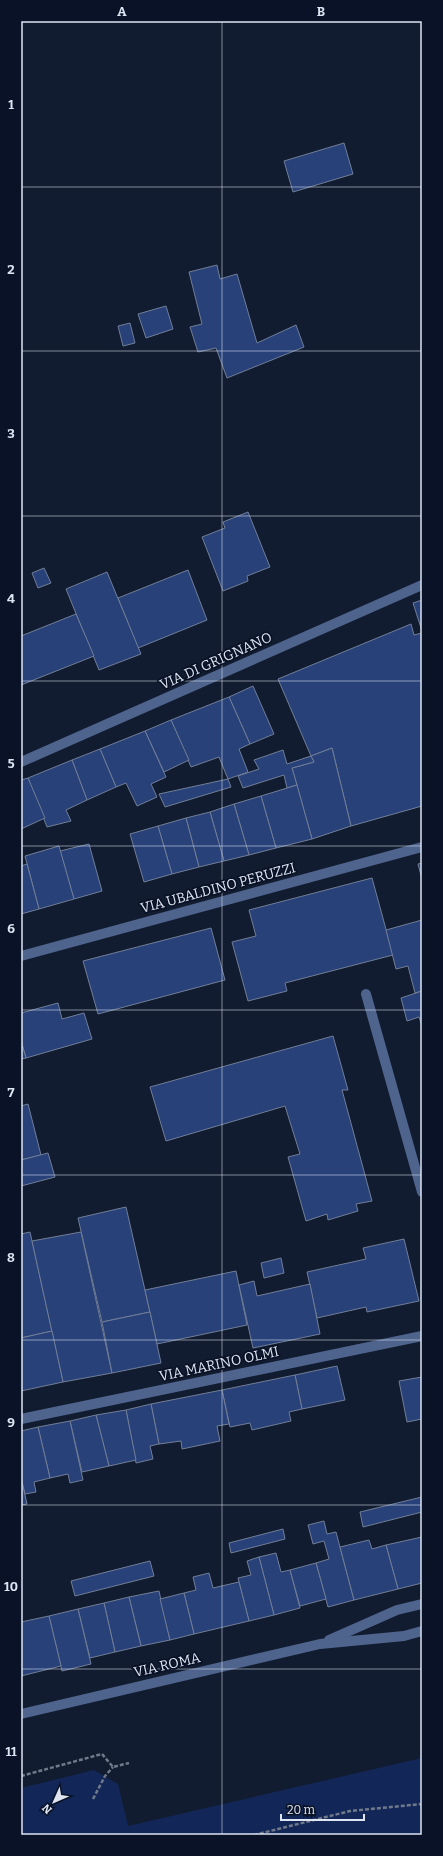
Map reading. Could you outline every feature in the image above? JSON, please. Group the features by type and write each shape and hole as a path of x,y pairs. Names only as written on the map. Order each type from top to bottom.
{"street":[{"name":"VIA DI GRIGNANO","path":"21,762 422,585"},
{"name":"VIA UBALDINO PERUZZI","path":"21,956 422,847"},
{"path":"366,994 422,1192"},
{"name":"VIA MARINO OLMI","path":"21,1419 422,1336"},
{"name":"VIA ROMA","path":"320,1644 396,1610 422,1604"},
{"name":"VIA ROMA","path":"21,1714 320,1644 404,1636 422,1631"}],"path":[{"path":"21,1776 102,1754 113,1767"},
{"path":"93,1799 105,1776 113,1767 129,1763"},
{"path":"256,1835 350,1811 422,1804"}],"shaded area":[{"path":"422,1758 422,1835 21,1835 21,1788 94,1770 118,1784 128,1826"}],"building":[{"path":"344,143 353,174 293,192 284,161"},
{"path":"217,265 220,279 237,274 257,343 296,325 304,347 227,378 216,348 198,352 190,327 202,324 189,272"},
{"path":"166,306 173,329 146,338 138,314"},
{"path":"130,323 135,343 123,346 118,326"},
{"path":"248,512 270,567 247,576 248,581 223,591 202,537 225,528 223,522"},
{"path":"44,568 51,583 38,588 32,573"},
{"path":"188,570 207,620 138,648 118,598"},
{"path":"107,572 141,654 99,670 66,589"},
{"path":"422,600 422,631 413,603"},
{"path":"76,614 94,656 21,685 21,636"},
{"path":"411,624 414,635 422,633 422,806 351,826 332,748 311,756 278,679"},
{"path":"253,686 274,734 250,744 229,697"},
{"path":"229,697 250,744 239,749 248,772 228,779 219,757 191,767 171,720"},
{"path":"171,720 189,760 164,772 145,731"},
{"path":"145,731 166,777 151,784 157,797 137,806 126,783 116,787 100,749"},
{"path":"332,748 351,826 312,839 292,768 314,762 311,756"},
{"path":"100,749 116,787 87,800 72,760"},
{"path":"283,750 287,764 311,756 314,762 292,768 297,785 287,788 284,775 243,788 238,776 259,769 254,760"},
{"path":"72,760 87,800 66,810 71,821 47,827 28,778"},
{"path":"28,778 45,818 21,829 21,780"},
{"path":"228,779 231,787 165,807 159,794"},
{"path":"297,785 312,839 276,848 261,796"},
{"path":"261,796 276,848 249,855 234,804"},
{"path":"234,804 249,855 224,861 210,812"},
{"path":"210,812 224,861 199,867 186,818"},
{"path":"186,818 199,867 172,874 158,826"},
{"path":"158,826 172,874 144,882 130,834"},
{"path":"89,844 102,891 74,899 60,851"},
{"path":"59,846 74,899 39,909 25,856"},
{"path":"422,863 422,879 418,864"},
{"path":"27,864 39,909 21,914 21,866"},
{"path":"372,878 393,955 285,983 287,991 248,1001 232,942 256,936 249,910"},
{"path":"422,920 422,991 415,993 408,966 396,969 386,930"},
{"path":"211,928 225,980 98,1014 83,961"},
{"path":"422,991 422,1026 419,1017 407,1021 401,998"},
{"path":"58,1003 62,1019 84,1013 92,1039 26,1058 21,1041 21,1013"},
{"path":"333,1036 348,1090 342,1090 372,1201 356,1204 358,1211 328,1220 327,1214 306,1221 288,1157 300,1154 285,1106 166,1141 150,1087"},
{"path":"21,1041 26,1058 21,1059"},
{"path":"28,1104 41,1155 21,1160 21,1106"},
{"path":"48,1153 55,1177 21,1186 21,1160"},
{"path":"126,1207 150,1312 102,1322 78,1218"},
{"path":"30,1232 52,1331 21,1338 21,1234"},
{"path":"81,1232 112,1373 63,1382 32,1241"},
{"path":"404,1239 419,1301 367,1312 366,1307 317,1318 307,1272 366,1259 363,1248"},
{"path":"281,1258 284,1273 264,1278 261,1263"},
{"path":"236,1271 247,1325 157,1344 145,1290"},
{"path":"254,1281 257,1296 310,1284 320,1334 253,1348 239,1285"},
{"path":"150,1312 161,1363 112,1373 102,1322"},
{"path":"52,1331 63,1382 21,1391 21,1338"},
{"path":"337,1366 345,1400 302,1409 295,1375"},
{"path":"295,1375 302,1409 289,1412 291,1421 252,1430 250,1423 230,1427 222,1390"},
{"path":"422,1377 422,1419 407,1422 399,1381"},
{"path":"222,1390 229,1424 217,1426 220,1441 182,1449 181,1441 159,1444 151,1404"},
{"path":"151,1404 159,1444 150,1446 153,1459 136,1463 126,1410"},
{"path":"126,1410 136,1460 109,1466 96,1415"},
{"path":"96,1415 109,1466 82,1472 70,1421"},
{"path":"70,1421 83,1480 70,1483 68,1474 50,1478 38,1427"},
{"path":"38,1427 50,1478 34,1482 36,1492 25,1494 21,1478 21,1431"},
{"path":"21,1478 27,1504 21,1505"},
{"path":"422,1497 422,1512 363,1527 360,1512"},
{"path":"324,1521 327,1534 336,1532 354,1600 328,1607 316,1563 329,1559 324,1541 313,1544 308,1525"},
{"path":"283,1529 285,1539 231,1553 229,1543"},
{"path":"422,1537 422,1583 398,1589 386,1545"},
{"path":"369,1540 372,1549 386,1545 398,1589 354,1600 340,1547"},
{"path":"276,1553 281,1572 290,1570 300,1608 274,1615 259,1557"},
{"path":"259,1557 274,1615 249,1621 238,1578 251,1575 247,1561"},
{"path":"150,1561 154,1576 75,1596 71,1581"},
{"path":"316,1563 326,1599 300,1606 290,1570"},
{"path":"209,1573 213,1588 239,1582 249,1621 194,1634 184,1593 196,1590 193,1577"},
{"path":"159,1591 170,1640 141,1646 129,1597"},
{"path":"184,1593 194,1634 170,1640 160,1599"},
{"path":"129,1597 141,1646 115,1652 104,1603"},
{"path":"104,1603 115,1652 90,1658 78,1609"},
{"path":"78,1609 91,1664 62,1671 49,1616"},
{"path":"49,1616 61,1666 21,1676 21,1622"}]}
